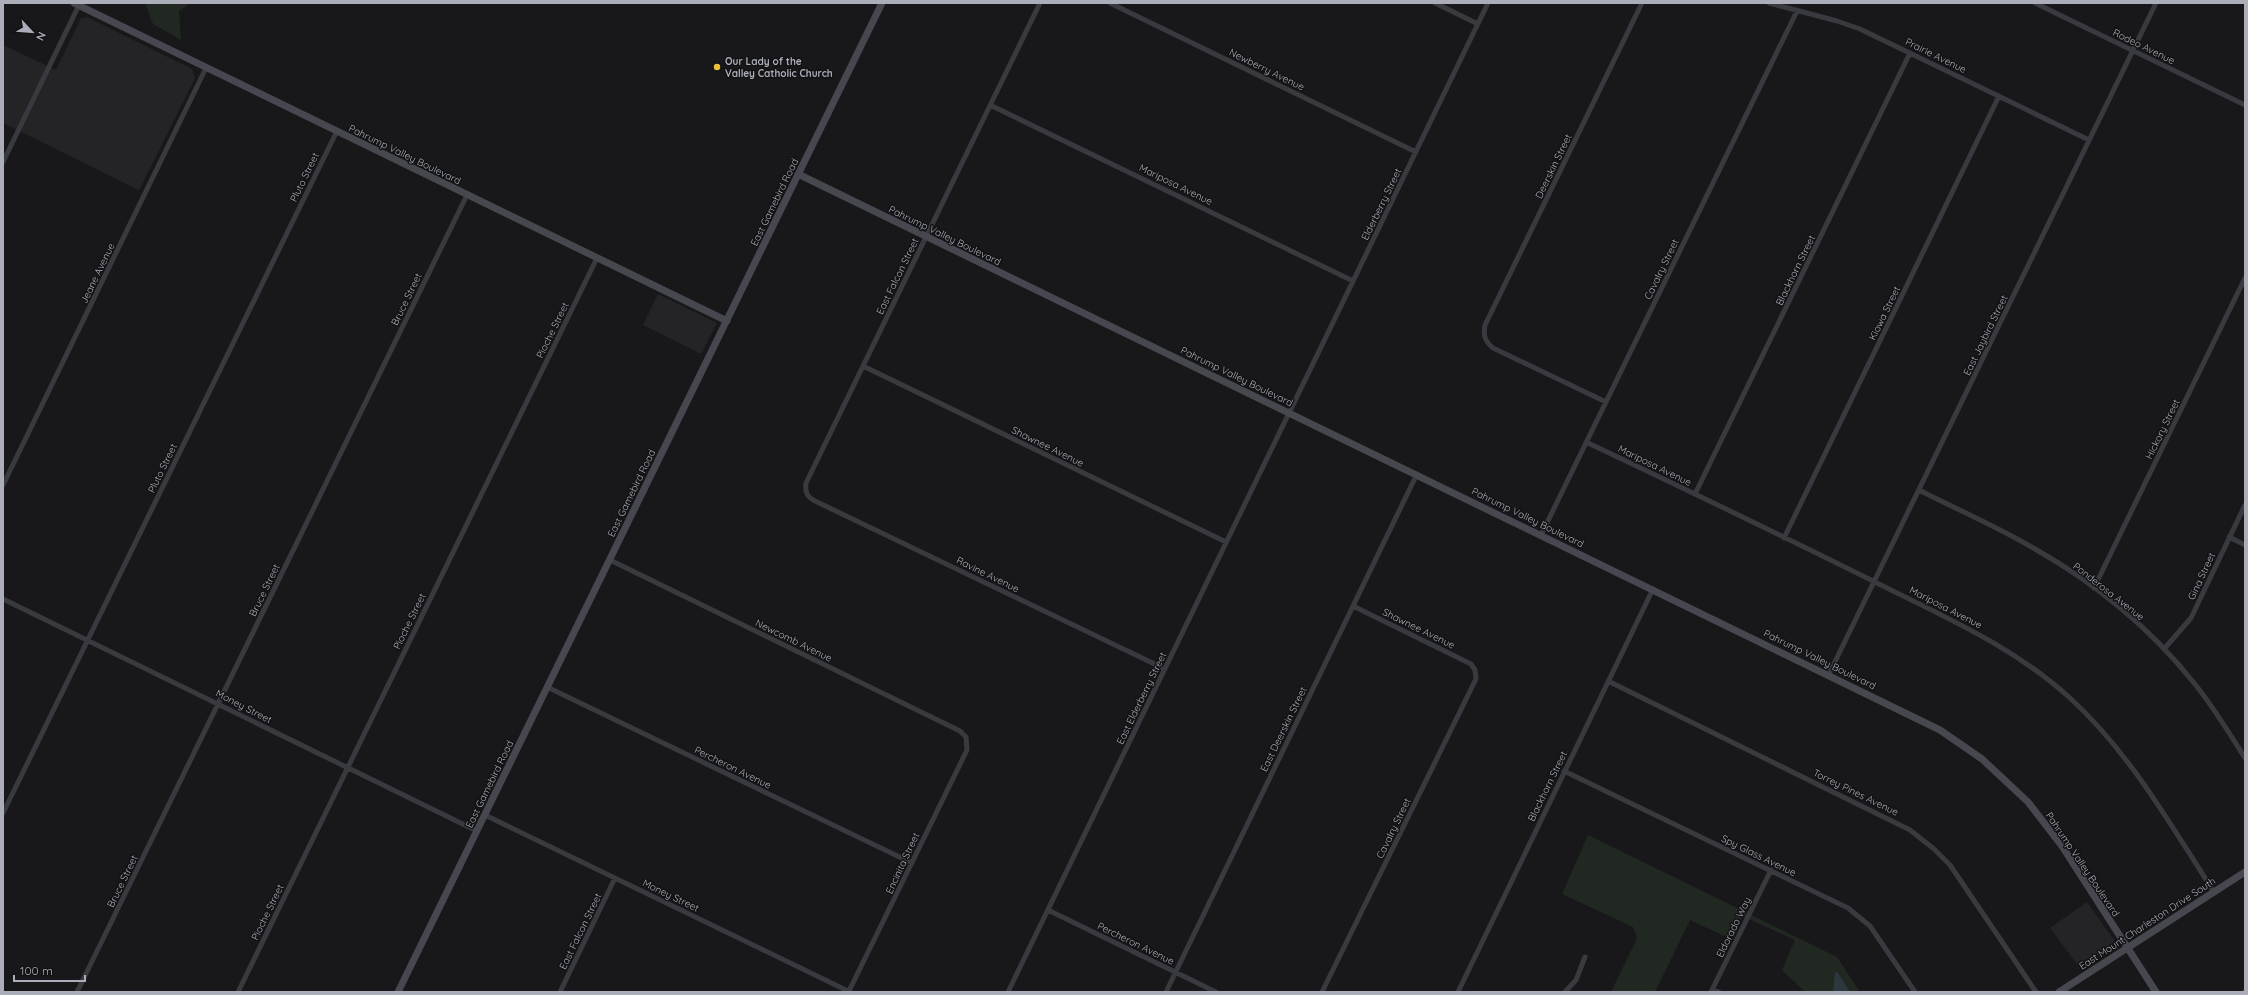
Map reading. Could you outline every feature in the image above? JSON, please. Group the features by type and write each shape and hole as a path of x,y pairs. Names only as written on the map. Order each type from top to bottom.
{"main road":[{"name":"East Gamebird Road","path":"398,992 882,3"},
{"name":"Pahrump Valley Boulevard","path":"76,4 727,322"},
{"name":"Pahrump Valley Boulevard","path":"798,174 1829,674 1940,730 1982,759 2028,802 2050,829 2156,992"},
{"name":"East Mount Charleston Drive South","path":"2059,992 2245,872"}],"street":[{"name":"East Falcon Street","path":"806,492 806,483 1040,3"},
{"name":"Newberry Avenue","path":"1110,3 1416,152"},
{"path":"1435,3 1478,24"},
{"name":"Elderberry Street","path":"1289,412 1488,3"},
{"name":"Deerskin Street","path":"1606,402 1493,348 1485,338 1485,325 1642,3"},
{"name":"Prairie Avenue","path":"1769,3 1837,21 1860,29 2089,140"},
{"name":"Rodeo Avenue","path":"2035,3 2043,5 2245,105"},
{"name":"East Jaybird Street","path":"1829,674 2156,3"},
{"path":"3,162 76,4"},
{"name":"Cavalry Street","path":"1541,535 1797,11"},
{"name":"Blackhorn Street","path":"1695,494 1910,53"},
{"name":"Jeane Avenue","path":"3,485 206,68"},
{"name":"Kiowa Street","path":"1784,538 1999,96"},
{"name":"Mariposa Avenue","path":"990,105 1353,281"},
{"name":"Pluto Street","path":"3,813 337,132"},
{"name":"Bruce Street","path":"77,992 467,195"},
{"name":"Pioche Street","path":"238,992 597,258"},
{"name":"Hickory Street","path":"2094,588 2245,278"},
{"name":"Shawnee Avenue","path":"863,366 1226,542"},
{"name":"East Elderberry Street","path":"1008,992 1289,412"},
{"name":"Mariposa Avenue","path":"1586,442 1874,581 1982,635 2011,652 2069,698 2096,723 2138,776 2214,892"},
{"name":"East Deerskin Street","path":"1166,992 1417,474"},
{"name":"Ponderosa Avenue","path":"1919,490 2035,549 2094,588 2125,613 2164,649 2194,683 2245,758"},
{"name":"Ravine Avenue","path":"806,492 809,498 814,501 1165,669"},
{"name":"Gina Street","path":"2164,649 2191,618 2245,505"},
{"path":"2229,538 2245,544"},
{"name":"Newcomb Avenue","path":"610,560 960,731 967,740"},
{"name":"Blackhorn Street","path":"1458,992 1653,589"},
{"name":"Money Street","path":"3,599 219,703 477,831"},
{"name":"Shawnee Avenue","path":"1353,606 1456,656 1471,664 1475,670"},
{"name":"Cavalry Street","path":"1322,992 1476,679 1475,670"},
{"name":"Torrey Pines Avenue","path":"1608,681 1910,830 1934,849 1950,865 2036,992"},
{"name":"Percheron Avenue","path":"547,687 912,863"},
{"name":"Encinita Street","path":"849,992 967,750 967,740"},
{"name":"Spy Glass Avenue","path":"1564,771 1848,908 1863,918 1878,935 1915,992"},
{"name":"Money Street","path":"485,815 849,992"},
{"name":"Eldorado Way","path":"1712,991 1771,870"},
{"name":"East Falcon Street","path":"560,992 615,878"},
{"name":"Percheron Avenue","path":"1048,910 1216,992"},
{"path":"1565,992 1576,980 1585,957"},
{"path":"1712,991 1719,992"}],"shaded area":[{"path":"145,3 187,3 188,5 179,11 181,40 153,24"},
{"path":"87,17 192,69 195,78 139,190 3,123 3,45 56,70 81,18"},
{"path":"658,294 717,323 701,354 643,325"},
{"path":"1588,835 1837,957 1860,992 1805,992 1782,970 1795,940 1742,916 1731,939 1690,920 1655,992 1611,992 1637,938 1633,927 1562,894"},
{"path":"2087,902 2114,940 2111,948 2079,967 2050,928"},
{"path":"1835,972 1838,973 1850,992 1833,992"}],"place":[{"name":"Our Lady of the Valley Catholic Church","path":"717,67"}]}
